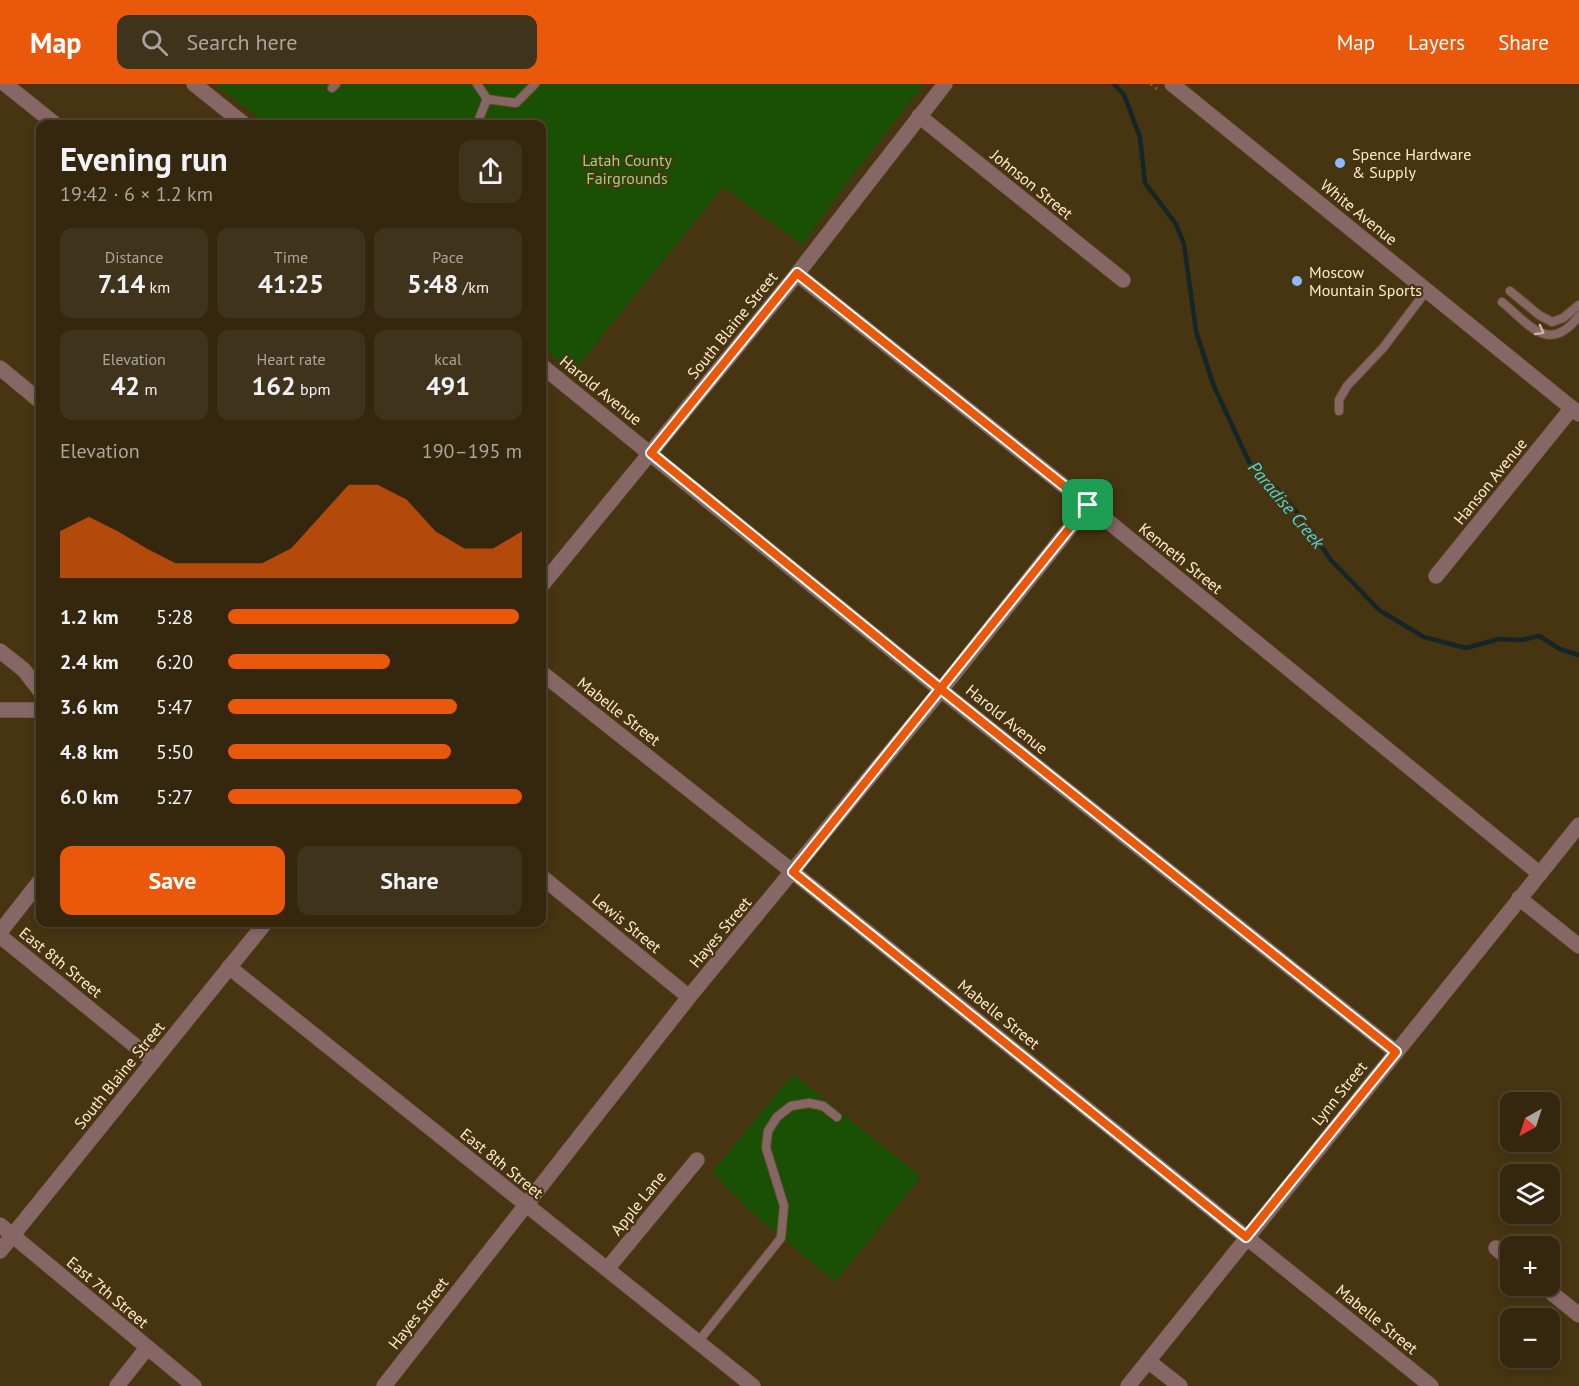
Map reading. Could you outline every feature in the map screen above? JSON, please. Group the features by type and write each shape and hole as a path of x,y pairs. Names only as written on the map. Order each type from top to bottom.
{"street":[{"path":"5,84 50,120"},
{"path":"194,84 239,120"},
{"name":"South Blaine Street","path":"546,580 797,273 945,84"},
{"name":"White Avenue","path":"1172,84 1575,411"},
{"name":"Johnson Street","path":"919,116 1123,280"},
{"name":"Kenneth Street","path":"797,273 1088,505 1540,874"},
{"path":"0,368 36,398"},
{"name":"Harold Avenue","path":"546,369 942,690 1396,1052"},
{"name":"Hanson Avenue","path":"1436,576 1575,411"},
{"name":"Hayes Street","path":"384,1386 689,997 942,690 1088,505"},
{"path":"0,651 24,670 36,686"},
{"name":"Mabelle Street","path":"546,676 1431,1386"},
{"path":"0,710 36,710"},
{"name":"Lynn Street","path":"1128,1386 1579,825"},
{"name":"Lewis Street","path":"546,880 689,997"},
{"path":"0,934 36,886"},
{"path":"1519,898 1579,946"},
{"name":"South Blaine Street","path":"0,1251 262,927"},
{"name":"East 8th Street","path":"0,934 154,1061"},
{"name":"East 8th Street","path":"229,967 753,1386"},
{"name":"Apple Lane","path":"607,1269 697,1160"},
{"name":"East 7th Street","path":"0,1225 194,1386"},
{"path":"1496,1248 1500,1251"},
{"path":"1555,1296 1579,1315"},
{"path":"117,1386 147,1348"},
{"path":"1148,1361 1180,1386"}],"lane":[{"path":"477,84 487,99 516,103 536,84"},
{"path":"479,120 487,99"},
{"path":"1339,411 1339,400 1347,386 1383,348 1426,290"},
{"path":"1510,291 1539,315 1552,321 1563,318 1579,304"},
{"path":"1502,302 1539,333 1551,337 1563,333 1579,316"},
{"path":"698,1342 781,1238 784,1206 766,1148 768,1131 777,1117 791,1106 809,1102 823,1106 837,1117"}],"green space":[{"name":"Latah County Fairgrounds","path":"215,84 924,84 802,245 723,187 573,372 546,350 546,120 261,120"},
{"path":"793,1074 921,1177 835,1282 752,1213 712,1172"}],"waterway":[{"name":"Paradise Creek","path":"1114,84 1124,95 1140,137 1145,183 1176,224 1184,244 1196,331 1213,384 1249,462 1277,489 1307,524 1330,559 1379,610 1424,637 1466,648 1499,639 1521,640 1539,636 1560,649 1579,655"}],"place":[{"name":"Spence Hardware & Supply","path":"1340,163"},
{"name":"Moscow Mountain Sports","path":"1297,281"}],"route":[{"path":"1088,505 797,273 651,453 942,690 1396,1052 1246,1237 793,872 942,690 1088,505"}]}
